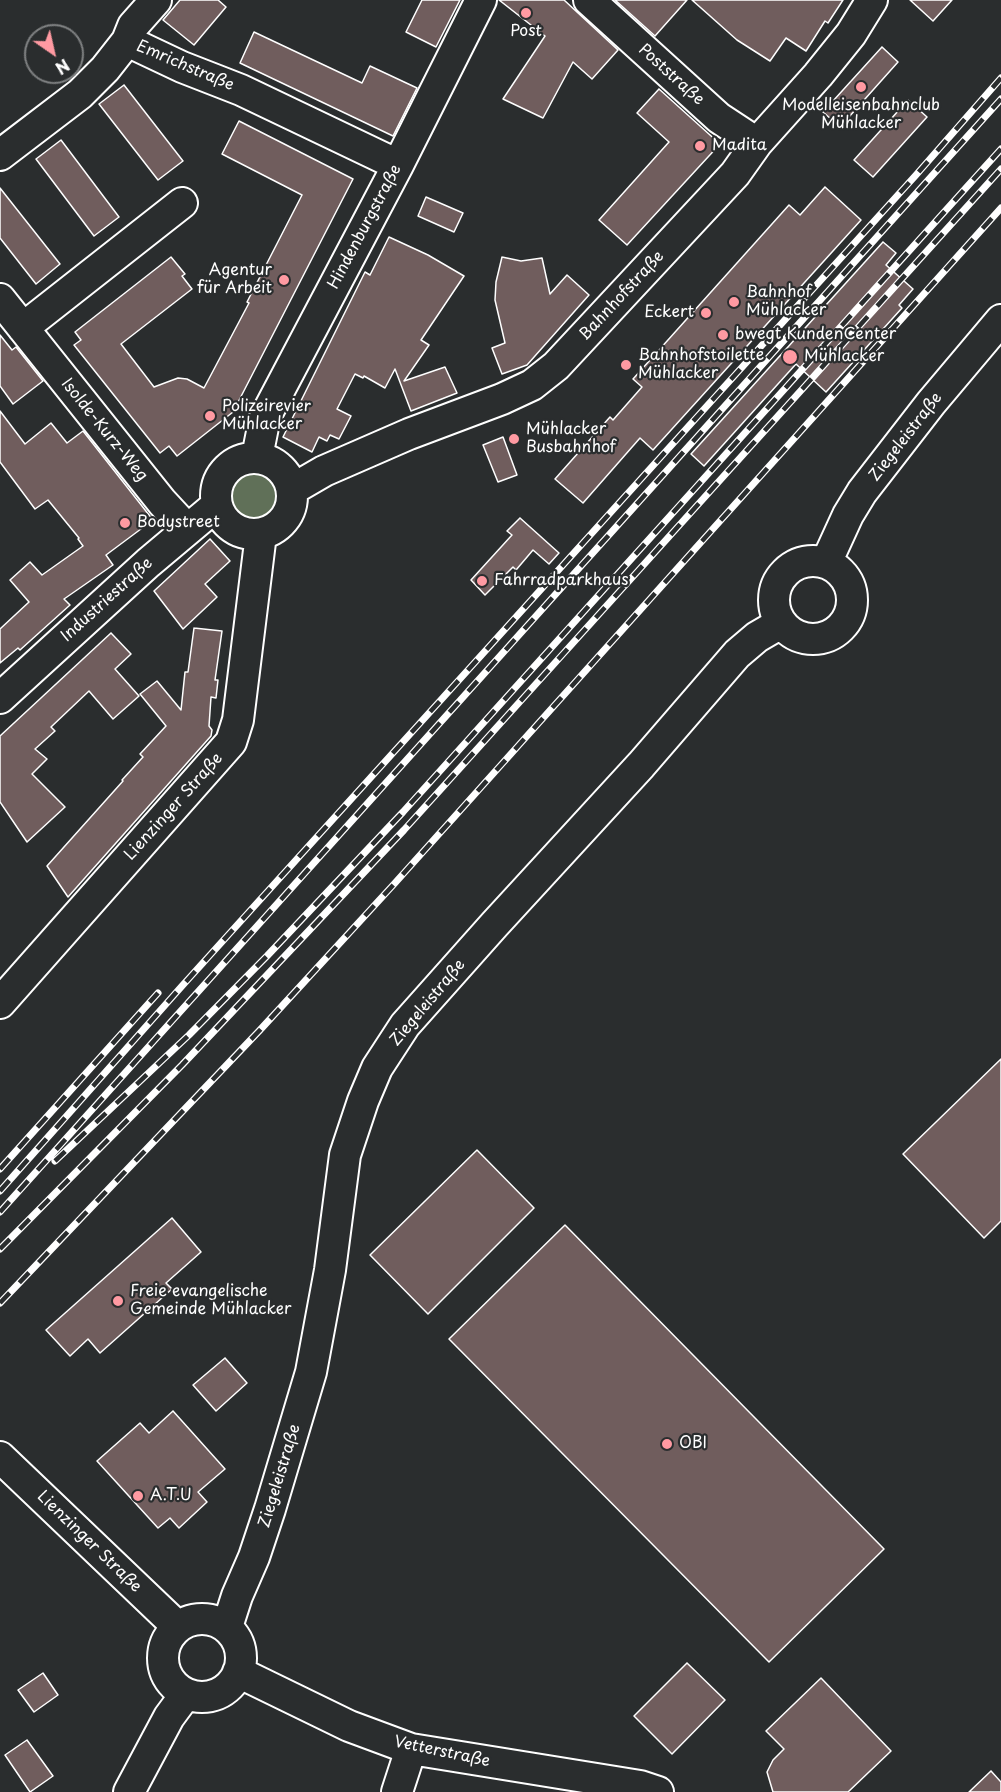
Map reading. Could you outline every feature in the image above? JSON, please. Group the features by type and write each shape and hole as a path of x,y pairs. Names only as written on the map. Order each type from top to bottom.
{"street":[{"path":"127,41 133,26 156,0"},
{"name":"Hindenburgstraße","path":"257,457 265,417 398,165 481,0"},
{"name":"Poststraße","path":"589,0 719,118 757,143"},
{"name":"Bahnhofstraße","path":"293,489 324,471 409,434 501,399 532,384 556,366 735,174 757,143 851,34 872,0"},
{"name":"Emrichstraße","path":"0,155 80,94 105,69 127,41 182,67 241,90 398,165"},
{"path":"22,328 182,203"},
{"name":"Isolde-Kurz-Weg","path":"0,299 162,502 187,529"},
{"name":"Ziegeleistraße","path":"826,563 848,514 862,492 925,411 1001,320"},
{"path":"257,457 276,464 290,479 293,489 293,501 289,513 272,530 261,534 238,531 221,515 217,505 218,481 234,463 245,458 257,457"},
{"name":"Industriestraße","path":"0,698 187,529 217,505"},
{"name":"Lienzinger Straße","path":"0,1003 231,742 238,720 261,534"},
{"path":"814,561 826,563 838,569 847,579 852,591 851,611 841,628 830,636 817,639 803,638 791,633 781,623 774,600 776,588 791,568 814,561"},
{"name":"Ziegeleistraße","path":"227,1627 270,1509 311,1372 330,1269 345,1155 377,1068 405,1025 641,765 737,654 781,623"},
{"name":"Lienzinger Straße","path":"0,1457 178,1627"},
{"path":"202,1618 227,1627 235,1636 240,1648 241,1660 232,1683 211,1696 198,1697 186,1694 175,1686 167,1676 163,1663 164,1649 169,1637 189,1620 202,1618"},
{"name":"Vetterstraße","path":"238,1672 349,1726 411,1749 640,1786 658,1792"},
{"path":"129,1792 169,1717 186,1694"},
{"path":"397,1792 411,1749"}],"green space":[{"path":"254,471 271,478 278,495 271,512 254,519 237,512 230,495 237,478"}],"building":[{"path":"180,0 218,0 226,7 194,45 163,20"},
{"path":"422,0 460,0 436,47 406,32"},
{"path":"499,0 564,0 618,50 592,79 573,62 543,118 503,99 545,36"},
{"path":"615,0 687,0 655,36"},
{"path":"692,0 843,0 828,23 825,21 806,51 786,38 770,61 737,40"},
{"path":"910,0 952,0 933,21"},
{"path":"254,32 362,83 370,66 417,88 393,136 240,63"},
{"name":"Modelleisenbahnclub Mühlacker","path":"882,47 898,62 840,127 823,112"},
{"path":"124,85 183,161 158,180 99,104"},
{"path":"659,89 720,144 627,245 599,220 669,142 637,113"},
{"path":"908,100 927,117 873,177 854,160"},
{"path":"239,121 353,179 233,412 177,456 169,446 160,453 74,345 81,340 75,332 171,257 185,274 182,276 192,289 121,344 154,387 178,378 187,379 204,388 302,195 222,154"},
{"path":"61,140 119,217 94,236 36,159"},
{"path":"825,187 861,220 653,450 640,438 583,503 555,479 610,417 613,420 642,387 633,379 789,205 800,215"},
{"path":"0,188 60,264 36,284 0,238"},
{"path":"426,197 463,213 454,232 418,216"},
{"path":"389,237 428,255 464,276 421,340 429,345 404,381 445,367 457,393 411,411 395,369 385,388 364,376 363,378 355,374 337,409 351,416 339,439 330,435 327,441 319,437 312,452 283,437 365,272 370,275"},
{"path":"883,242 896,253 886,265 913,289 899,305 902,308 826,392 796,364 704,466 691,454"},
{"path":"502,257 521,261 542,258 550,294 567,275 589,295 527,365 502,374 492,348 505,343 495,300 496,282"},
{"path":"0,335 12,350 16,347 43,381 13,404 0,386"},
{"path":"0,411 25,444 51,423 67,443 83,431 153,520 106,555 113,565 64,599 70,605 20,650 18,648 0,663 0,629 29,602 10,580 30,562 42,575 83,546 48,500 35,509 0,462"},
{"path":"503,437 517,475 498,482 483,445"},
{"path":"520,518 559,553 549,564 533,550 516,570 513,567 485,595 471,580 512,535 507,531"},
{"path":"210,539 230,561 205,584 217,597 183,629 154,591"},
{"path":"194,628 222,631 215,680 218,680 216,698 211,697 209,726 212,730 211,736 68,897 47,866 123,781 143,757 140,754 166,726 140,694 157,681 181,710 185,672 188,672"},
{"path":"111,633 131,654 115,669 139,696 113,719 89,691 51,727 55,731 35,749 47,759 32,774 65,807 27,842 0,802 0,736"},
{"path":"1001,1059 1001,1221 984,1238 903,1154"},
{"path":"477,1150 534,1208 428,1314 370,1255"},
{"name":"Freie evangelische Gemeinde Mühlacker","path":"172,1218 201,1252 166,1283 172,1289 100,1353 88,1339 70,1356 46,1330"},
{"name":"OBI","path":"565,1225 884,1549 769,1662 449,1339"},
{"path":"225,1358 247,1383 216,1411 193,1385"},
{"path":"173,1411 225,1469 198,1492 207,1502 179,1528 170,1518 158,1528 97,1461 140,1423 149,1433"},
{"path":"687,1663 725,1700 672,1754 634,1716"},
{"path":"43,1673 58,1695 34,1712 18,1690"},
{"path":"821,1678 891,1751 848,1792 773,1792 767,1772 773,1760 784,1749 766,1731"},
{"path":"27,1740 53,1776 30,1792 5,1755"},
{"path":"991,1771 1001,1782 1001,1792 969,1792"}],"railway":[{"path":"0,1191 1001,78"},
{"path":"0,1212 1001,99"},
{"path":"55,1161 189,1035 403,812 1001,149"},
{"path":"0,1249 182,1065 404,830 1001,169"},
{"path":"0,1303 260,1030 395,883 1001,208"},
{"path":"0,1169 158,993"}],"place":[{"name":"Post","path":"526,13"},
{"name":"Modelleisenbahnclub Mühlacker","path":"861,87"},
{"name":"Madita","path":"700,146"},
{"name":"Agentur für Arbeit","path":"284,280"},
{"name":"Bahnhof Mühlacker","path":"734,302"},
{"name":"Eckert","path":"706,313"},
{"name":"bwegt KundenCenter","path":"723,335"},
{"name":"Mühlacker","path":"790,357"},
{"name":"Bahnhofstoilette Mühlacker","path":"626,365"},
{"name":"Polizeirevier Mühlacker","path":"210,416"},
{"name":"Mühlacker Busbahnhof","path":"514,439"},
{"name":"Bodystreet","path":"125,523"},
{"name":"Fahrradparkhaus","path":"482,581"},
{"name":"Freie evangelische Gemeinde Mühlacker","path":"118,1301"},
{"name":"OBI","path":"667,1444"},
{"name":"A.T.U","path":"138,1496"}]}
